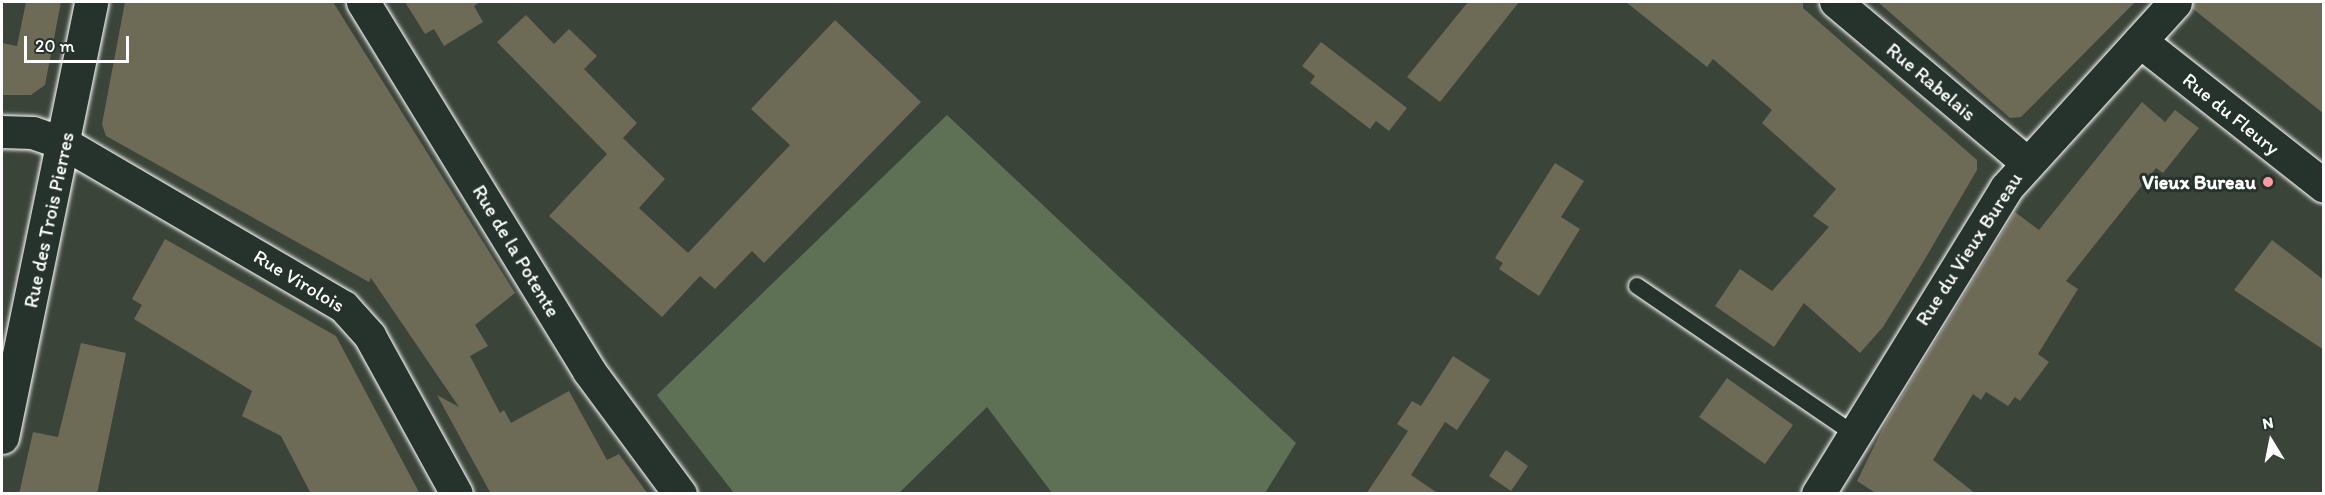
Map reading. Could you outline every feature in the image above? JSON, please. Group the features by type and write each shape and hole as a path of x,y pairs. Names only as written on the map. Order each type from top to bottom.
{"main road":[{"name":"Rue des Trois Pierres","path":"2,437 65,144 91,2"},
{"name":"Rue de la Potente","path":"363,2 595,379 680,494"},
{"name":"Rue du Vieux Bureau","path":"1818,494 1983,222 2026,162 2175,2"},
{"name":"Rue du Fleury","path":"2140,41 2324,186"}],"street":[{"name":"Rue Rabelais","path":"1836,2 2026,162"},
{"name":"Rue Virolois","path":"2,132 33,133 65,144 360,321 457,494"}],"lane":[{"path":"1638,286 1854,434"}],"green space":[{"path":"947,115 1296,443 1265,493 1052,493 987,407 899,493 734,493 657,395"}],"building":[{"path":"26,2 61,2 45,85 31,95 2,95 2,43 17,46"},
{"path":"125,2 333,2 515,293 475,325 488,346 470,356 500,413 504,410 511,423 569,391 607,460 619,454 648,494 491,494 437,395 459,407 371,278 369,282 106,136 102,124"},
{"path":"405,2 480,2 474,6 483,22 444,46 434,29 425,34"},
{"path":"1468,2 1519,2 1440,102 1407,77"},
{"path":"1626,2 1803,2 1803,8 1977,160 1977,170 1922,264 1883,327 1860,353 1804,303 1774,347 1715,306 1740,269 1772,291 1829,227 1813,216 1836,189 1762,123 1772,110 1713,59 1707,67"},
{"path":"1878,2 2135,2 2021,117 2010,118"},
{"path":"2193,2 2324,2 2324,114 2192,8"},
{"path":"526,15 554,44 569,29 597,56 584,69 637,123 623,138 665,179 639,208 688,253 790,145 751,109 835,20 921,102 764,263 752,251 715,289 700,276 662,317 549,216 607,154 497,42"},
{"path":"1321,42 1407,108 1389,131 1376,121 1370,129 1310,83 1315,76 1302,66"},
{"path":"2142,102 2165,122 2175,110 2199,128 2163,173 2156,168 2066,281 2078,289 2038,354 2049,362 2020,401 2015,397 2008,406 1986,392 1981,400 1973,394 1933,460 1976,494 1877,494 1857,481 1886,422 2015,212 2039,230"},
{"path":"1555,163 1584,181 1561,217 1580,229 1539,296 1499,269 1503,263 1495,258"},
{"path":"165,239 336,336 420,494 311,494 281,436 242,416 252,391 134,319 142,305 132,299"},
{"path":"2272,240 2324,280 2324,350 2234,290"},
{"path":"81,343 126,353 97,494 19,494 33,432 58,437"},
{"path":"1453,356 1490,380 1457,430 1445,422 1411,475 1439,494 1366,494 1408,431 1397,424 1412,401 1421,406"},
{"path":"1727,378 1793,425 1765,464 1699,417"},
{"path":"1506,450 1528,466 1511,491 1489,476"}],"place":[{"name":"Vieux Bureau","path":"2268,182"}]}
